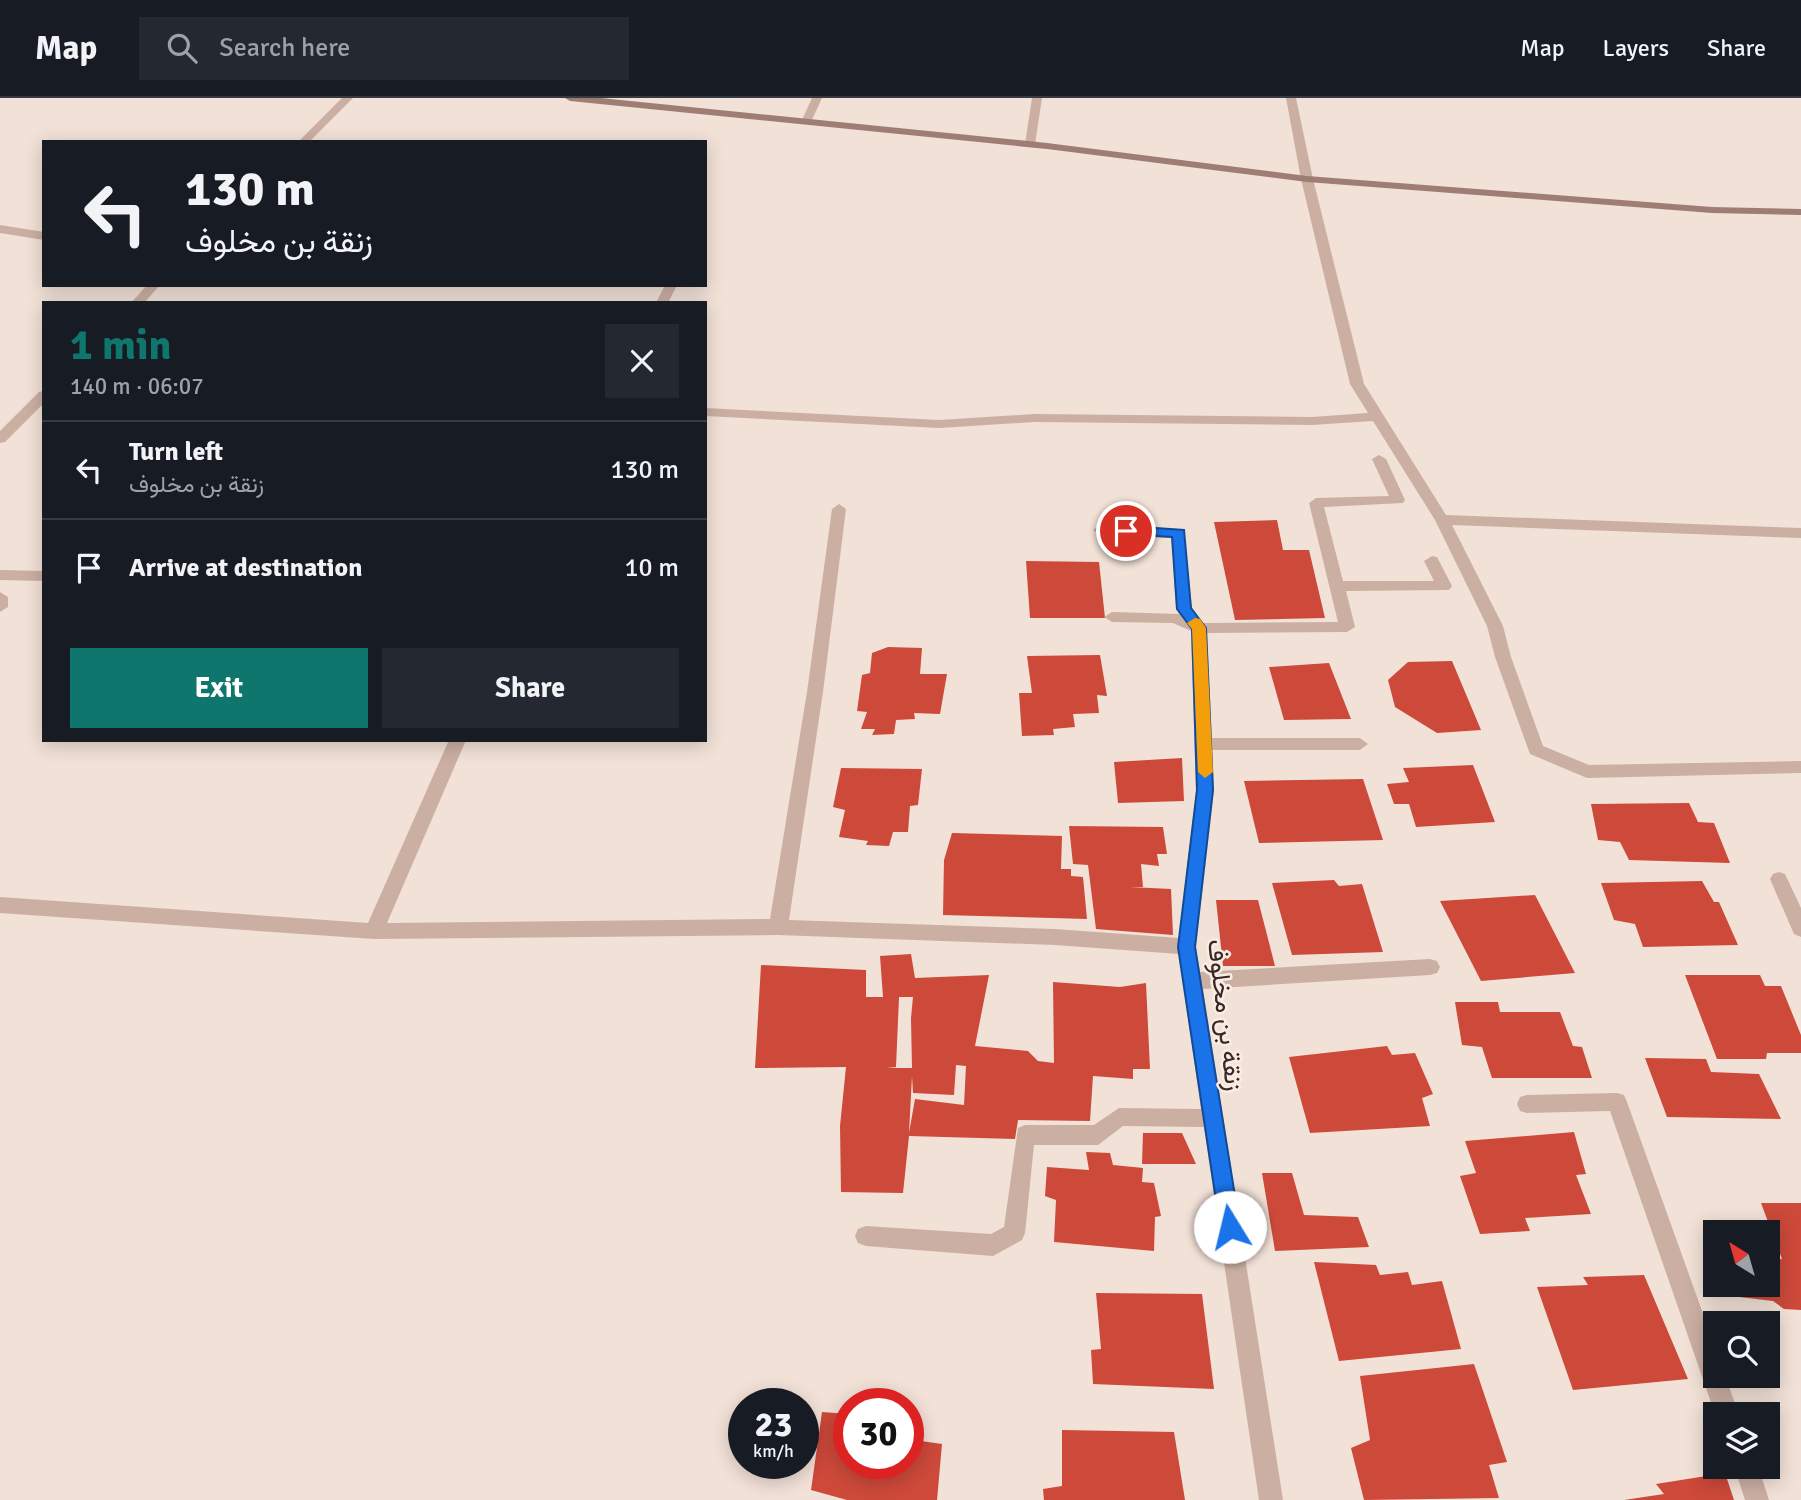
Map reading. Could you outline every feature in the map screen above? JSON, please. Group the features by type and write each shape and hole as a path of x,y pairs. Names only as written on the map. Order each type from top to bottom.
{"street":[{"path":"305,140 348,98"},
{"path":"570,98 1030,144 1307,179 1712,210 1801,212"},
{"path":"807,120 817,98"},
{"path":"1030,144 1037,98"},
{"path":"1291,98 1307,179 1357,384 1442,520 1495,626 1503,657 1536,750 1587,772 1801,767"},
{"path":"0,229 42,236"},
{"path":"139,301 153,287"},
{"path":"0,439 42,397"},
{"path":"707,412 939,424 1035,418 1312,422 1379,416"},
{"path":"1112,617 1175,618 1199,628 1347,627 1316,503 1398,500 1379,459"},
{"path":"778,927 815,692 839,509"},
{"path":"1442,520 1801,533"},
{"name":"زنقة بن مخلوف","path":"1100,530 1179,533 1184,609 1199,628 1206,744 1205,790 1187,947 1271,1500"},
{"path":"1337,586 1444,586 1432,561"},
{"path":"0,575 42,576"},
{"path":"0,597 0,607"},
{"path":"374,931 457,742"},
{"path":"1206,744 1360,744"},
{"path":"1779,879 1801,929"},
{"path":"0,905 374,931 778,927 1055,937 1187,947"},
{"path":"1192,981 1430,967"},
{"path":"1527,1104 1617,1102 1723,1402"},
{"path":"866,1236 993,1245 1014,1233 1025,1135 1098,1135 1119,1117 1213,1118"},
{"path":"1750,1479 1757,1500"}],"building":[{"path":"1277,520 1283,550 1309,550 1325,618 1235,620 1214,522"},
{"path":"1026,561 1099,562 1105,618 1030,618"},
{"path":"888,647 922,648 920,674 947,674 940,714 914,713 915,719 896,720 894,734 872,735 875,729 861,729 867,712 857,711 862,675 870,673 872,653"},
{"path":"1100,655 1107,696 1097,695 1099,713 1073,714 1075,727 1053,729 1054,735 1022,736 1019,693 1032,693 1027,656"},
{"path":"1452,661 1481,730 1437,733 1395,707 1388,680 1408,662"},
{"path":"1329,663 1351,719 1284,720 1269,667"},
{"path":"1182,758 1184,801 1118,803 1114,762"},
{"path":"1473,765 1495,822 1416,827 1409,804 1394,804 1387,784 1409,782 1403,768"},
{"path":"841,768 922,769 918,805 910,806 908,832 893,832 889,846 866,845 868,841 839,837 845,810 833,807"},
{"path":"1363,779 1383,840 1259,843 1244,781"},
{"path":"1689,803 1698,822 1714,823 1730,863 1629,860 1620,842 1598,840 1591,804"},
{"path":"1069,826 1163,827 1167,854 1157,854 1159,866 1141,864 1143,887 1130,887 1171,889 1173,935 1096,929 1088,865 1073,864"},
{"path":"952,833 1062,836 1061,869 1071,869 1071,876 1083,877 1087,919 943,915 944,860"},
{"path":"1334,880 1339,886 1362,884 1383,952 1292,955 1272,883"},
{"path":"1702,881 1714,902 1719,902 1738,945 1643,947 1635,924 1614,920 1601,883"},
{"path":"1535,895 1575,973 1481,981 1440,901"},
{"path":"1216,900 1258,900 1275,966 1223,966"},
{"path":"911,954 915,978 989,975 975,1046 1028,1051 1038,1061 1054,1063 1053,982 1120,987 1146,983 1150,1069 1133,1069 1133,1079 1093,1076 1090,1121 1018,1120 1015,1139 909,1136 903,1193 841,1192 840,1126 846,1067 755,1068 761,965 866,970 866,997 883,997 880,956","holes":["899,997 913,997 912,1068 887,1068 896,1067","956,1065 966,1066 964,1105 915,1099 909,1133 912,1076 913,1093 954,1095"]},
{"path":"1685,975 1760,975 1765,986 1781,986 1801,1035 1801,1053 1767,1053 1766,1059 1717,1059"},
{"path":"1455,1002 1498,1002 1500,1012 1560,1012 1573,1046 1582,1047 1592,1078 1492,1078 1482,1047 1462,1045"},
{"path":"1387,1046 1392,1055 1415,1053 1433,1094 1422,1098 1430,1126 1310,1133 1289,1057"},
{"path":"1645,1058 1706,1059 1711,1072 1759,1074 1781,1119 1667,1117"},
{"path":"1574,1132 1586,1174 1576,1175 1591,1214 1525,1218 1530,1231 1480,1234 1460,1176 1476,1173 1465,1141"},
{"path":"1143,1133 1182,1133 1196,1164 1142,1164"},
{"path":"1086,1152 1110,1153 1113,1165 1143,1168 1142,1182 1154,1183 1161,1216 1155,1217 1154,1251 1054,1242 1056,1200 1045,1196 1047,1167 1089,1170"},
{"path":"1262,1173 1292,1173 1304,1215 1358,1217 1369,1247 1275,1251"},
{"path":"1761,1203 1801,1203 1801,1310 1784,1309 1773,1301 1739,1297 1780,1297 1780,1220 1767,1220"},
{"path":"1314,1262 1376,1265 1380,1275 1408,1272 1412,1285 1442,1281 1461,1349 1339,1361"},
{"path":"1644,1275 1688,1379 1573,1390 1537,1287 1588,1285 1583,1277"},
{"path":"1096,1293 1202,1294 1214,1389 1093,1384 1091,1350 1101,1349"},
{"path":"1474,1364 1507,1462 1489,1465 1499,1498 1364,1500 1351,1448 1370,1440 1360,1376"},
{"path":"822,1412 833,1413 833,1479 924,1479 924,1441 942,1444 937,1500 847,1500 811,1490 813,1479 819,1479"},
{"path":"1062,1430 1174,1432 1185,1500 1044,1500 1043,1489 1062,1486"},
{"path":"1703,1477 1703,1479 1727,1479 1734,1500 1624,1500 1664,1494 1656,1484"}],"slow traffic":[{"path":"1195,623 1199,628 1206,744 1205,772"}],"route":[{"path":"1126,531 1179,533 1184,609 1199,628 1206,744 1205,790 1187,947 1230,1227"}]}
